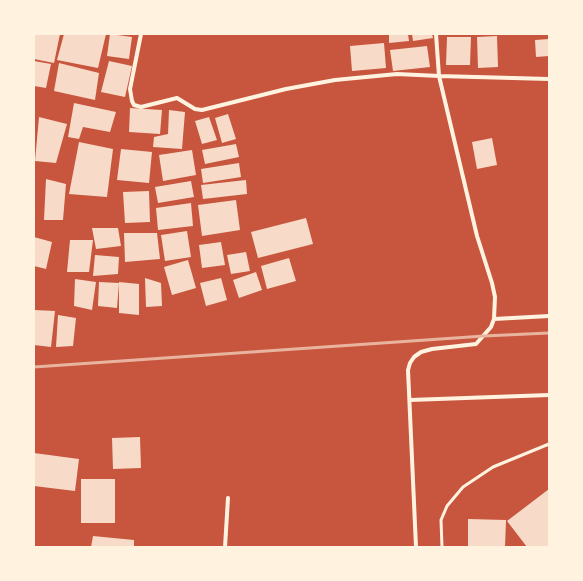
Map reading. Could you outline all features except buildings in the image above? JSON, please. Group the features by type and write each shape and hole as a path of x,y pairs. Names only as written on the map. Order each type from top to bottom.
{"street":[{"path":"141,34 130,89 132,101 136,107 177,98 195,109 202,110 286,89 334,80 396,74 549,79"},
{"path":"416,547 408,370 414,357 421,352 432,349 476,344 492,327 495,297 477,236 439,76 436,34"},
{"path":"494,319 549,316"},
{"path":"410,400 549,395"},
{"path":"224,547 228,498"}],"lane":[{"path":"442,547 441,520 447,506 463,487 493,467 549,444"}],"railway":[{"path":"34,367 484,336 549,333"}]}
